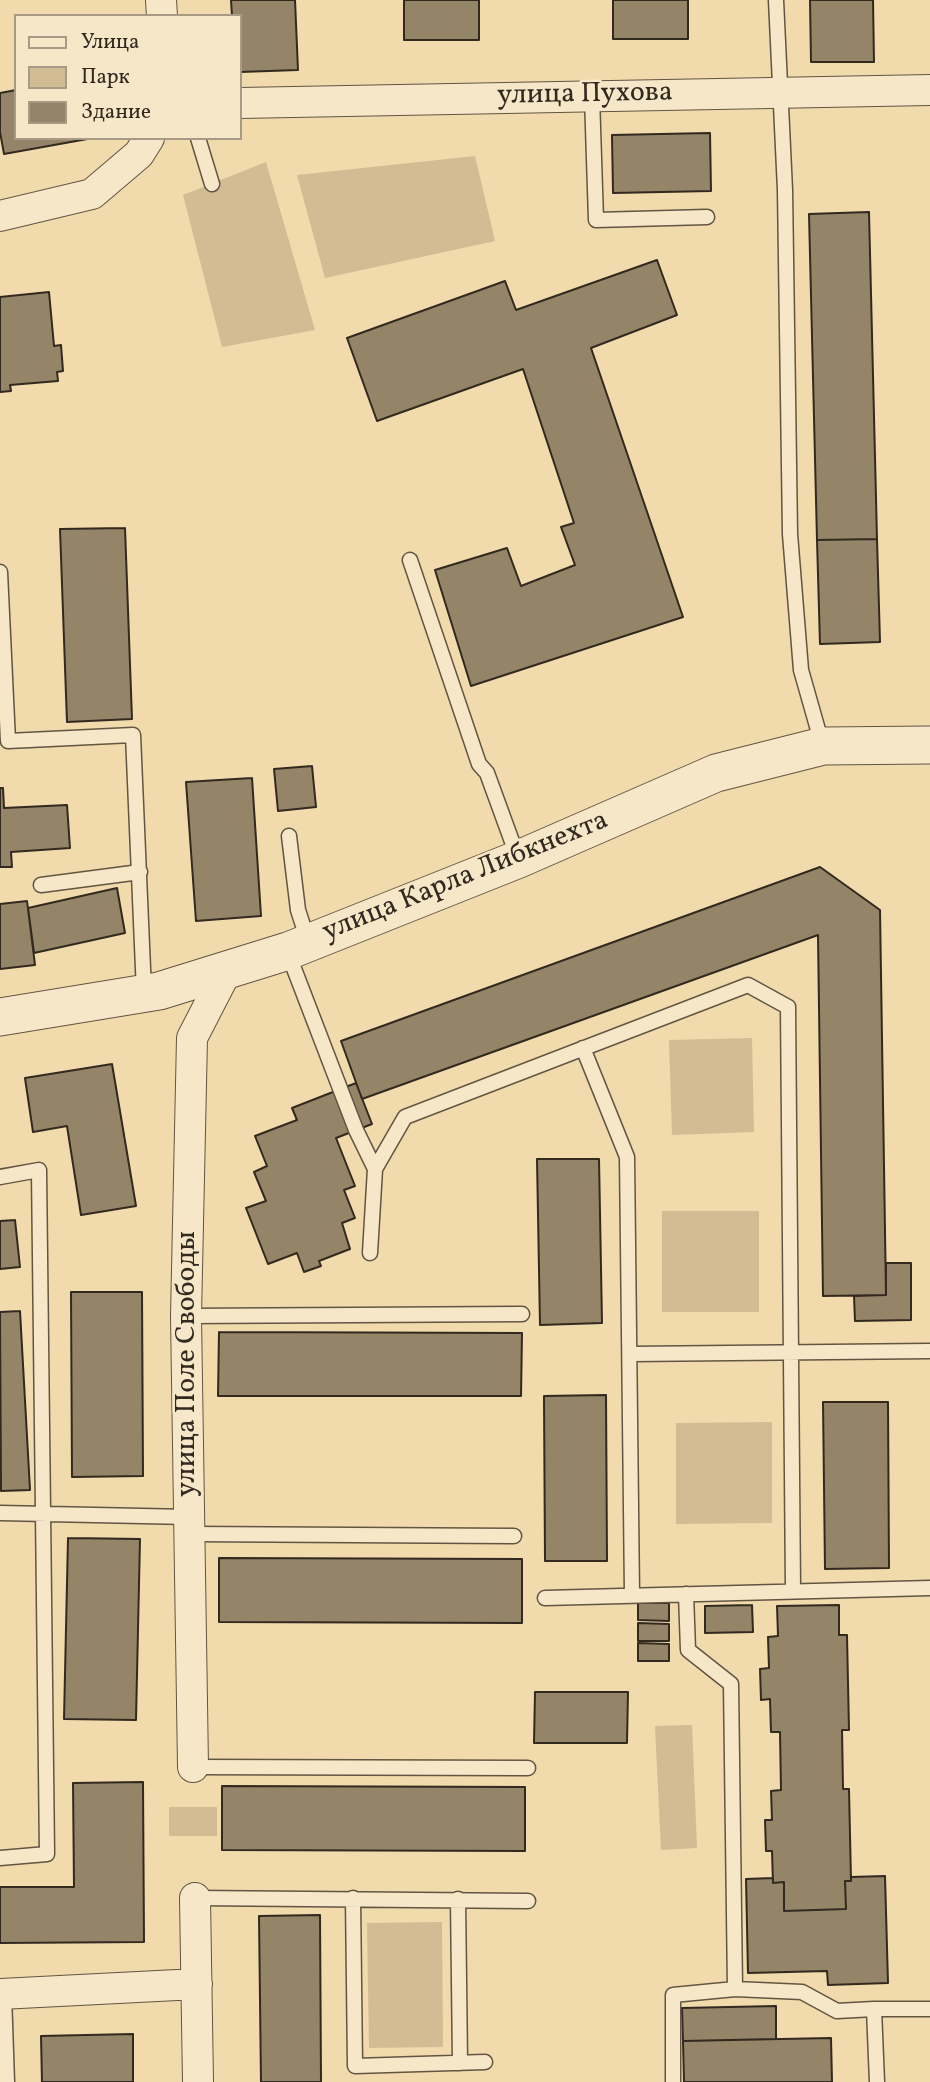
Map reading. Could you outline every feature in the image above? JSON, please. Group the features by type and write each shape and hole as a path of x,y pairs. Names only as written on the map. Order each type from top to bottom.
{"street":[{"name":"улица Пухова","path":"242,103 930,90"},
{"path":"0,216 92,194 139,154 148,140"},
{"name":"улица Карла Либкнехта","path":"0,1017 144,992 227,970 298,947 519,859 716,774 823,746 930,745"},
{"name":"улица Поле Свободы","path":"193,1767 186,1316 192,1038 227,970"},
{"path":"195,1898 198,2082"},
{"path":"2,1994 197,1984"}],"lane":[{"path":"776,0 785,204 789,534 802,670 823,746"},
{"path":"592,97 596,220 707,217"},
{"path":"199,140 212,184"},
{"path":"410,560 479,764 488,773 519,859"},
{"path":"0,572 4,739 132,735 144,992"},
{"path":"289,836 298,910 298,947 356,1130 375,1169"},
{"path":"41,885 140,872"},
{"path":"370,1253 375,1169 405,1117 748,985 788,1007 793,1591"},
{"path":"583,1048 627,1157 632,1595"},
{"path":"0,1177 40,1170 47,1854 0,1858"},
{"path":"186,1316 522,1314"},
{"path":"631,1354 930,1351"},
{"path":"0,1513 189,1526 514,1536"},
{"path":"545,1598 930,1588"},
{"path":"686,1594 688,1650 731,1685 736,1989"},
{"path":"193,1767 528,1768"},
{"path":"195,1898 528,1901"},
{"path":"353,1898 355,2066 485,2062"},
{"path":"458,1899 460,2063"},
{"path":"673,2082 673,1996 736,1989 802,1992 837,2011 930,2009"},
{"path":"2,1994 7,2082"},
{"path":"874,2010 877,2082"}],"green space":[{"path":"475,156 495,241 325,278 297,175"},
{"path":"266,162 315,330 222,347 183,195"},
{"path":"752,1038 754,1132 672,1135 669,1040"},
{"path":"662,1211 759,1211 759,1312 662,1312"},
{"path":"772,1422 772,1523 676,1524 676,1423"},
{"path":"692,1725 697,1848 661,1850 655,1726"},
{"path":"169,1807 217,1807 217,1836 169,1836"},
{"path":"442,1922 443,2047 369,2048 367,1923"}],"building":[{"path":"231,0 295,0 298,70 242,72 242,14 232,14"},
{"path":"404,0 479,0 479,40 404,40"},
{"path":"613,0 688,0 688,39 613,39"},
{"path":"810,0 873,0 874,62 811,62"},
{"path":"14,90 14,140 82,140 4,154 0,132 0,93"},
{"path":"710,133 711,191 613,193 612,135"},
{"path":"869,212 877,539 817,540 809,214"},
{"path":"657,260 677,315 591,348 683,617 471,686 435,570 507,548 521,586 575,565 561,527 574,523 523,369 377,421 347,338 505,281 516,310"},
{"path":"49,292 54,346 61,345 63,371 57,372 58,381 10,385 11,391 0,392 0,297"},
{"path":"125,528 132,719 67,722 60,529"},
{"path":"877,539 880,642 820,644 817,540"},
{"path":"312,766 316,807 278,811 274,769"},
{"path":"252,778 261,916 196,921 186,782"},
{"path":"0,788 3,788 4,808 67,805 70,848 11,852 12,867 0,867"},
{"path":"820,867 880,910 886,1295 823,1296 818,935 362,1099 341,1041"},
{"path":"117,888 125,933 34,953 28,908"},
{"path":"27,901 35,965 0,969 0,904"},
{"path":"112,1064 136,1206 81,1215 67,1126 33,1132 25,1078"},
{"path":"356,1083 372,1124 336,1138 355,1186 344,1190 355,1218 342,1223 350,1249 319,1261 321,1266 304,1272 297,1253 268,1264 246,1208 266,1201 254,1172 267,1166 255,1136 297,1120 292,1108"},
{"path":"537,1159 599,1159 602,1323 540,1325"},
{"path":"15,1220 20,1267 0,1269 0,1221"},
{"path":"886,1263 911,1263 911,1320 855,1321 854,1296 886,1295"},
{"path":"71,1292 142,1292 143,1476 72,1477"},
{"path":"20,1311 30,1490 1,1491 0,1312"},
{"path":"219,1332 522,1333 521,1396 218,1396"},
{"path":"606,1395 607,1561 545,1561 544,1396"},
{"path":"823,1402 888,1402 889,1568 825,1569"},
{"path":"68,1538 140,1539 136,1720 64,1719"},
{"path":"219,1558 522,1559 522,1623 219,1622"},
{"path":"638,1603 669,1603 669,1621 638,1620"},
{"path":"752,1605 753,1632 705,1633 705,1606"},
{"path":"839,1605 839,1635 847,1635 849,1730 842,1730 843,1789 849,1789 851,1881 845,1881 846,1909 784,1911 784,1882 773,1883 772,1851 766,1851 765,1820 772,1820 771,1791 781,1790 780,1732 771,1732 770,1699 761,1700 760,1669 769,1668 768,1637 778,1636 777,1606"},
{"path":"638,1623 669,1624 669,1641 638,1641"},
{"path":"638,1643 669,1644 669,1661 638,1661"},
{"path":"535,1692 628,1692 627,1743 534,1743"},
{"path":"143,1782 144,1942 0,1943 0,1887 74,1887 73,1783"},
{"path":"222,1786 525,1787 525,1851 222,1850"},
{"path":"885,1876 888,1983 828,1985 827,1971 748,1973 746,1879 773,1878 773,1883 784,1882 784,1911 846,1909 845,1881 851,1881 851,1877"},
{"path":"320,1915 321,2082 261,2082 259,1916"},
{"path":"776,2006 776,2039 683,2041 682,2008"},
{"path":"133,2034 133,2082 42,2082 41,2036"},
{"path":"831,2038 832,2082 684,2082 683,2041"}]}
